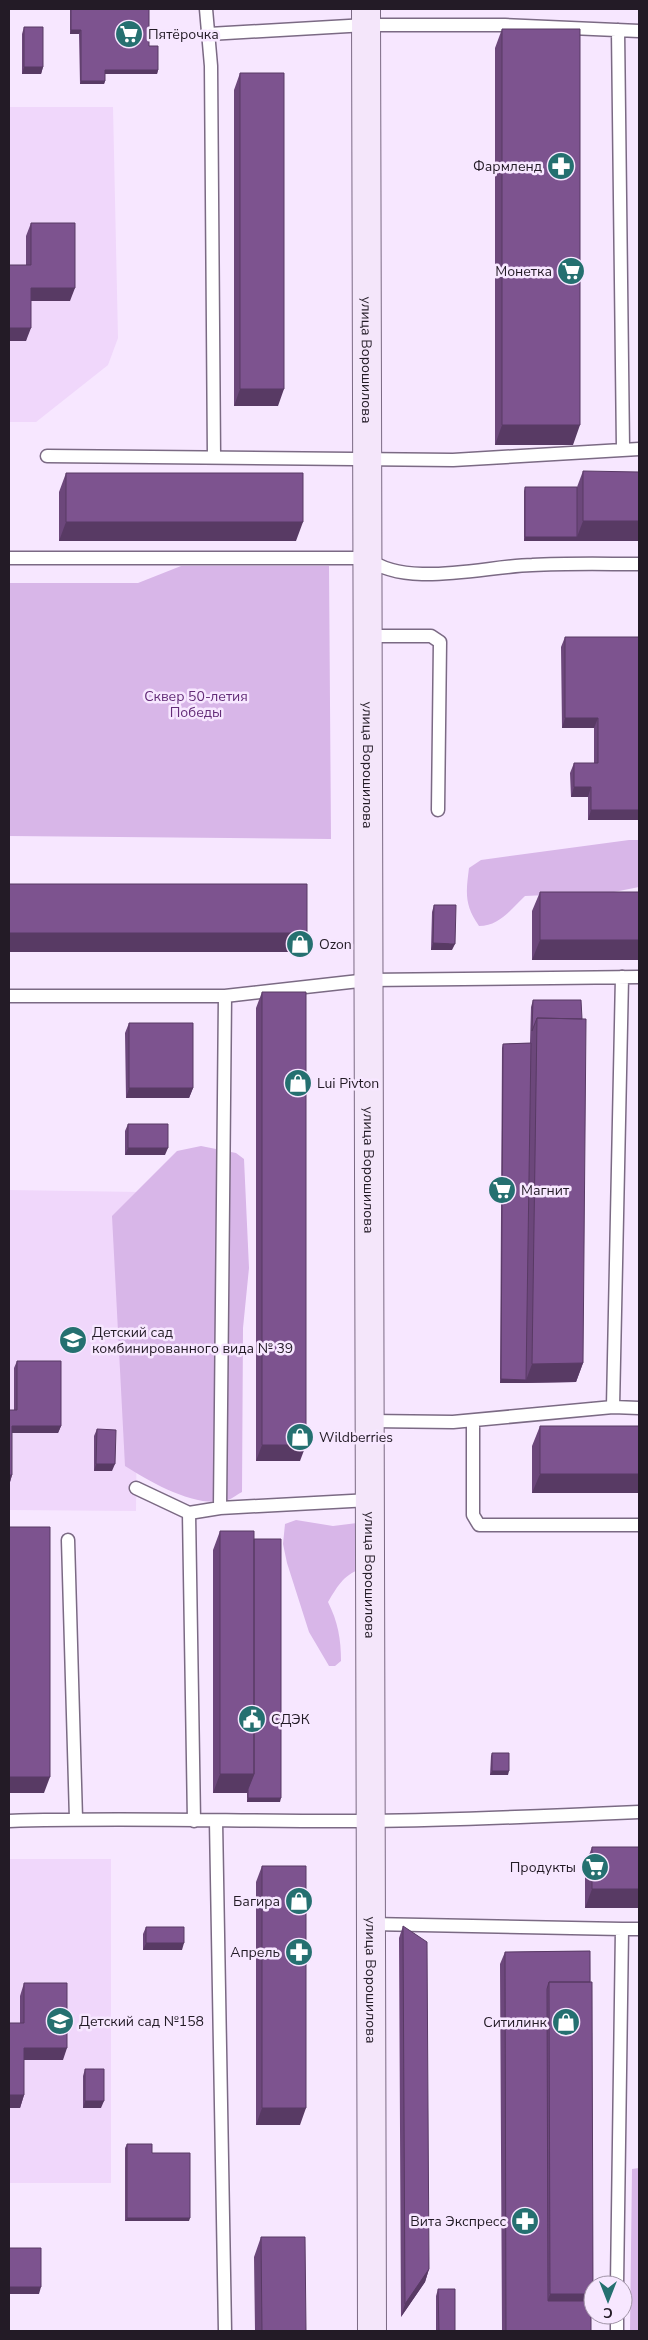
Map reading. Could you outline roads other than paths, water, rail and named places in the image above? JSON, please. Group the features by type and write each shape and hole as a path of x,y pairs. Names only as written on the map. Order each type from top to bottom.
{"main road":[{"name":"улица Ворошилова","path":"366,17 372,2331"}],"lane":[{"path":"206,9 209,34 214,457"},
{"path":"209,34 366,17 639,31"},
{"path":"618,30 623,448"},
{"path":"47,456 453,460 623,448 639,449"},
{"path":"9,558 367,558 377,566 416,573 456,572 530,565 639,564"},
{"path":"367,636 431,636 440,642 438,810"},
{"path":"613,1407 622,977"},
{"path":"9,996 225,996 368,980 639,977"},
{"path":"220,1508 225,996"},
{"path":"370,1420 473,1420 613,1407 639,1408"},
{"path":"473,1420 473,1515 479,1525 639,1526"},
{"path":"136,1488 189,1513 220,1508 370,1500"},
{"path":"189,1513 194,1821"},
{"path":"68,1540 76,1819"},
{"path":"9,1821 76,1819 371,1821 639,1812"},
{"path":"216,1821 225,2331"},
{"path":"371,1924 639,1929"},
{"path":"617,2275 622,1929"}],"place":[{"name":"Пятёрочка","path":"129,34"},
{"name":"Фармленд","path":"561,166"},
{"name":"Монетка","path":"571,271"},
{"name":"Ozon","path":"300,944"},
{"name":"Lui Pivton","path":"298,1083"},
{"name":"Магнит","path":"502,1190"},
{"name":"Детский сад комбинированного вида № 39","path":"73,1340"},
{"name":"Wildberries","path":"300,1437"},
{"name":"СДЭК","path":"252,1719"},
{"name":"Продукты","path":"595,1867"},
{"name":"Багира","path":"299,1901"},
{"name":"Апрель","path":"299,1952"},
{"name":"Детский сад №158","path":"60,2021"},
{"name":"Ситилинк","path":"566,2022"},
{"name":"Вита Экспресс","path":"525,2221"}],"park label":[{"name":"Сквер 50-летия Победы","path":"196,704"}]}
